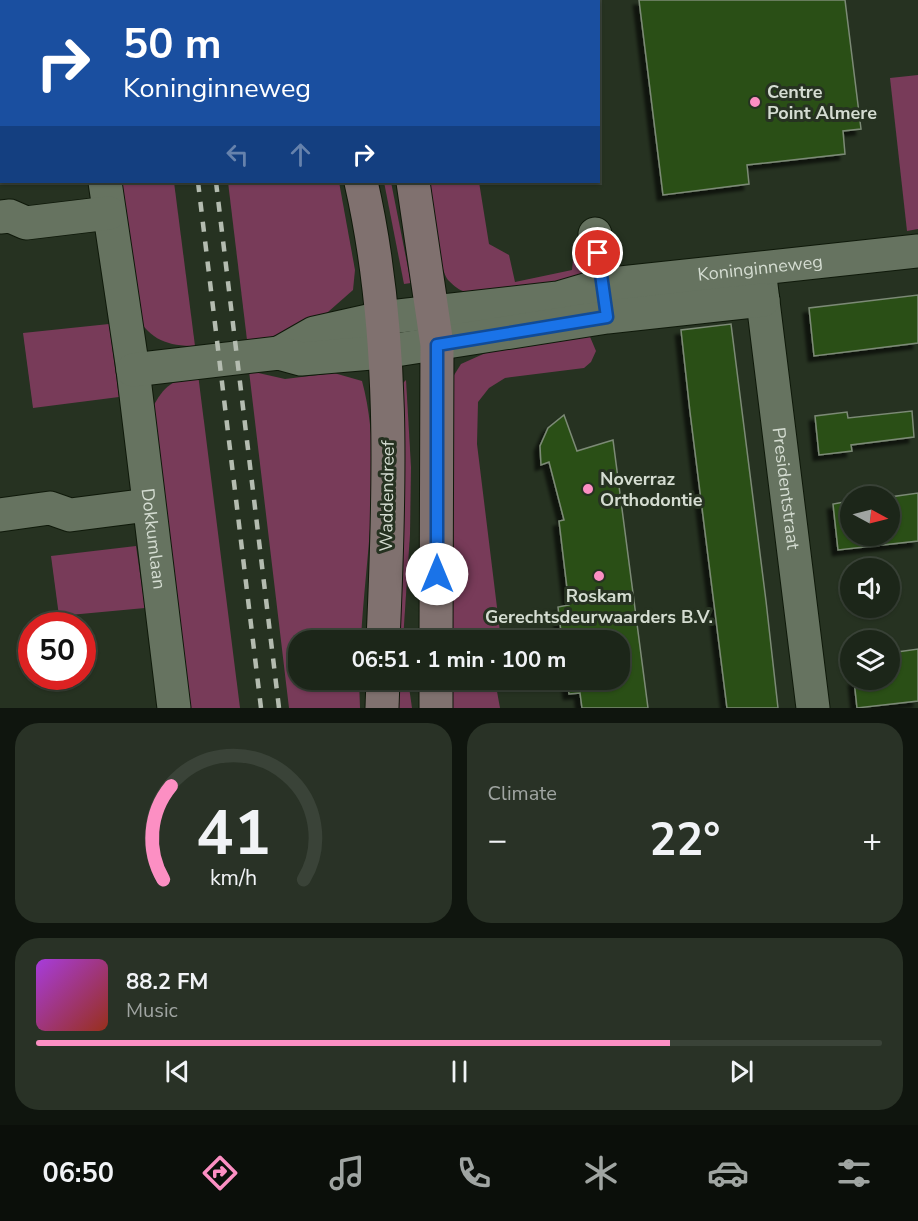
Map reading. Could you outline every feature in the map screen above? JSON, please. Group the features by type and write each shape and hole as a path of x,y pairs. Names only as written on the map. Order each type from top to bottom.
{"main road":[{"name":"Waddendreef","path":"361,183 372,231 381,318 388,428 389,509 383,630"},
{"path":"413,183 435,329 436,630"},
{"path":"382,690 382,708"},
{"path":"436,690 436,708"}],"street":[{"name":"Dokkumlaan","path":"105,183 133,370 174,708"},
{"path":"5,217 26,223 109,213"},
{"path":"595,234 607,317"},
{"name":"Koninginneweg","path":"435,329 607,317 918,251"},
{"name":"Koninginneweg","path":"435,329 602,285 761,285"},
{"name":"Presidentstraat","path":"761,285 813,708"},
{"path":"279,353 314,333 381,318 435,329"},
{"path":"133,370 279,353 301,359 383,352 435,329"},
{"path":"0,515 50,508 70,515 148,505"}],"shaded area":[{"path":"918,75 918,229 907,231 890,78"},
{"path":"121,183 174,183 195,346 176,345 161,340 148,331 137,316"},
{"path":"228,183 339,183 355,270 353,290 328,312 294,334 247,340"},
{"path":"384,183 391,183 411,283 404,284"},
{"path":"427,183 479,183 489,244 509,255 515,282 572,270 574,250 586,262 580,274 571,279 542,287 488,292 463,291 448,280 444,273"},
{"path":"109,324 119,397 33,408 23,333"},
{"path":"588,332 596,351 591,362 584,368 505,378 489,388 478,402 477,444 500,630 445,630 451,380 461,364 501,346"},
{"path":"249,371 285,379 334,373 362,381 372,444 371,510 362,630 288,630 288,690 359,690 360,708 289,708"},
{"path":"198,374 240,708 181,708 149,414 158,397 168,386 180,379"},
{"path":"406,380 411,467 410,534 404,630 394,630 399,387"},
{"path":"136,546 145,608 96,613 58,612 51,556"},
{"path":"394,690 409,690 412,708 394,708"},
{"path":"444,690 497,690 500,708 445,708"}],"building":[{"name":"Centre Point Almere","path":"639,0 845,0 861,129 843,131 845,154 747,165 749,184 663,195"},
{"path":"918,295 918,343 814,356 809,308"},
{"path":"731,324 778,708 727,708 690,412 681,330"},
{"path":"912,411 914,437 851,445 852,451 819,455 815,416 847,412 848,418"},
{"path":"564,415 577,451 613,440 648,708 582,708 580,693 569,694 568,690 630,690 630,630 561,630 558,607 569,605 559,521 564,520 549,462 541,465 540,446 548,428"},
{"path":"918,493 918,541 900,543 900,496"},
{"path":"840,503 840,546 874,546 838,550 833,504"},
{"path":"918,649 918,701 857,708 855,690 900,690 900,652"}],"railway":[{"path":"198,183 261,708"},
{"path":"216,183 279,708"}],"place":[{"name":"Centre Point Almere","path":"755,102"},
{"name":"Noverraz Orthodontie","path":"588,489"},
{"name":"Roskam Gerechtsdeurwaarders B.V.","path":"599,576"}],"route":[{"path":"437,574 437,345 607,317 598,253"}]}
